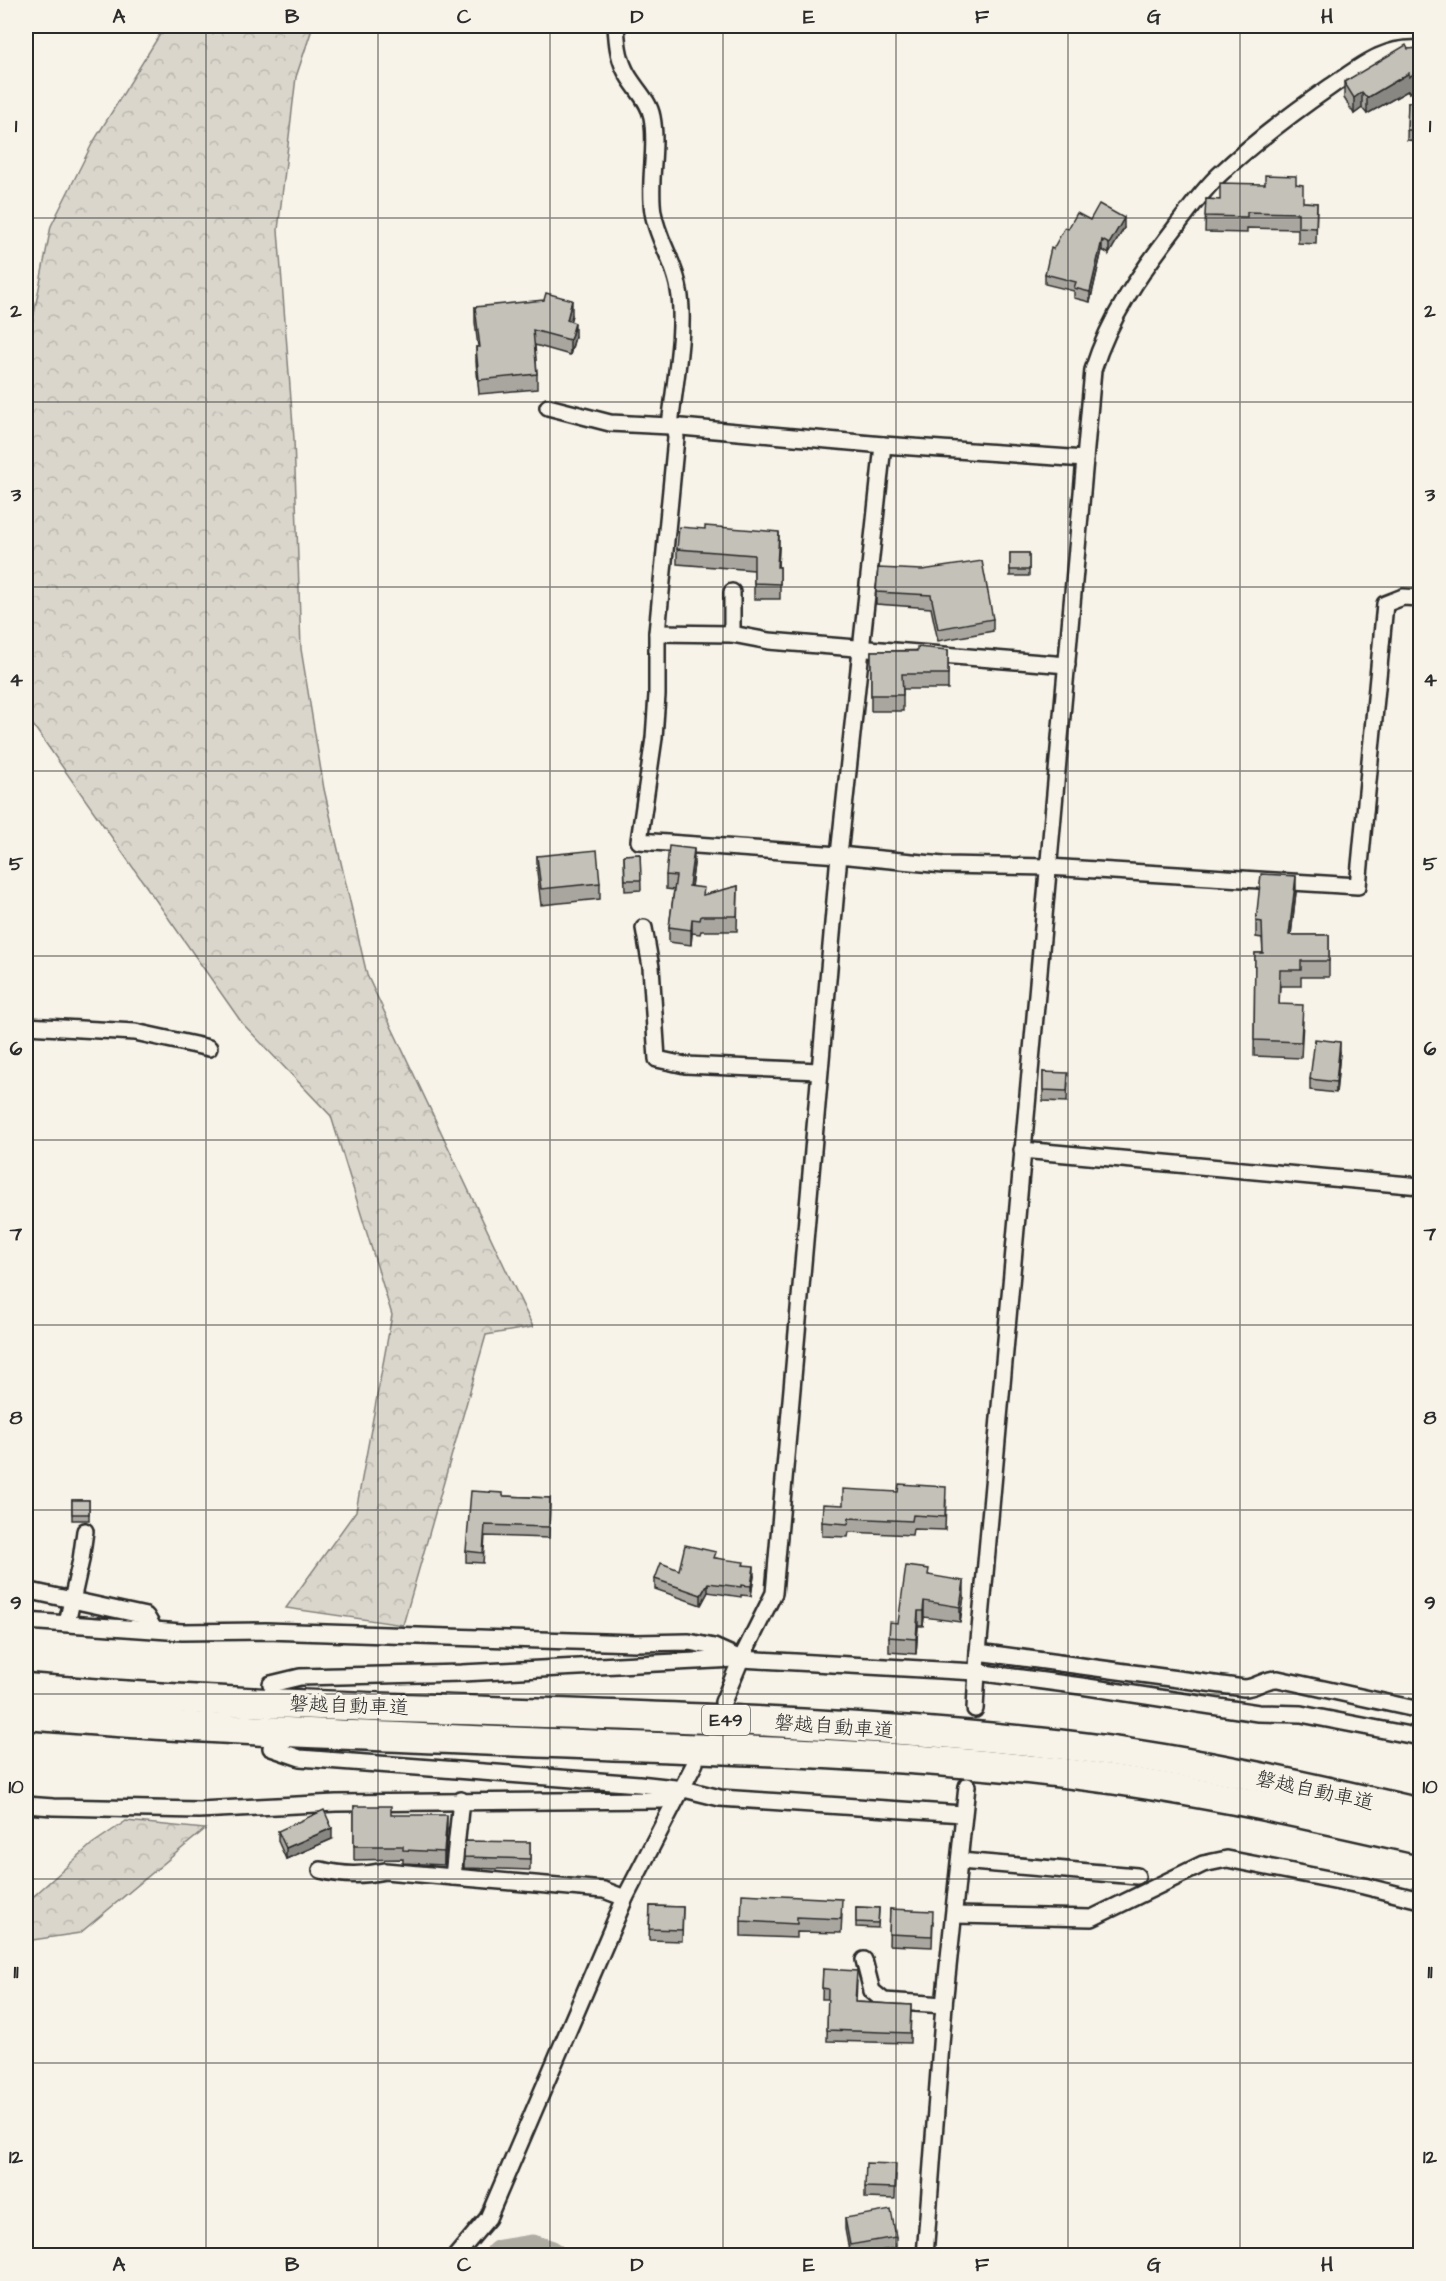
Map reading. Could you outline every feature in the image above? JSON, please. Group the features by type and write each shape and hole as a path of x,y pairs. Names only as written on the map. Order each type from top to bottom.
{"highway":[{"name":"磐越自動車道","path":"26,1688 224,1701 750,1720 978,1736 1049,1743 1181,1762 1313,1787 1420,1813"},
{"name":"磐越自動車道","path":"26,1715 222,1730 735,1750 926,1760 1050,1771 1177,1790 1308,1814 1420,1840"}],"street":[{"path":"616,26 618,53 625,70 652,115 653,212 658,232 672,262 679,289 682,313 670,426"},
{"path":"975,1709 976,1672 1022,1150 1094,370 1102,341 1112,320 1151,259 1218,176 1302,106 1368,61 1384,53 1407,48 1420,49"},
{"path":"548,407 609,423 1085,459"},
{"path":"670,426 675,429 676,438 657,633 654,738 639,841 839,855 943,866 1048,867 1358,886 1386,604 1403,597 1420,598"},
{"path":"723,1702 741,1659 774,1593 839,855 883,445"},
{"path":"732,592 732,634"},
{"path":"657,633 732,634 769,640 1067,665"},
{"path":"644,928 651,967 657,1059 685,1065 819,1071"},
{"path":"26,1026 135,1032 209,1048"},
{"path":"1022,1150 1420,1186"},
{"path":"67,1623 85,1531"},
{"path":"26,1590 146,1616 154,1629"},
{"path":"26,1621 182,1632 266,1631 635,1643 689,1642 714,1647 741,1659"},
{"path":"978,1652 1244,1688 1252,1688 1269,1678 1278,1679 1420,1710"},
{"path":"271,1684 300,1677 462,1673 741,1659 976,1672 1258,1713 1301,1714 1420,1737"},
{"path":"271,1748 300,1758 684,1789 720,1798 963,1814"},
{"path":"456,2256 488,2218 625,1898 684,1789 695,1763"},
{"path":"925,2256 944,2005 967,1786"},
{"path":"26,1804 53,1807 199,1810 461,1800 660,1800 671,1798 684,1789"},
{"path":"453,1877 461,1800"},
{"path":"955,1915 1092,1918 1203,1864 1227,1859 1364,1886 1420,1900"},
{"path":"960,1861 1137,1876"},
{"path":"321,1870 340,1875 367,1875 385,1871 604,1890 625,1898"},
{"path":"864,1960 872,1991 884,2001 944,2005"}],"green space":[{"path":"165,26 313,26 296,77 278,230 294,439 301,649 324,789 367,975 533,1327 486,1335 403,1625 286,1608 356,1511 392,1315 331,1116 242,1023 26,715 26,355 51,226 92,144"},
{"path":"126,1821 205,1829 80,1933 26,1941 26,1903 92,1844"}],"building":[{"path":"1406,45 1408,49 1420,48 1420,70 1409,77 1409,73 1367,98 1362,92 1354,98 1344,82"},
{"path":"1408,102 1420,102 1420,130 1407,130"},
{"path":"1265,175 1296,176 1296,184 1303,185 1303,202 1317,203 1316,228 1298,227 1298,213 1247,212 1247,217 1205,216 1206,199 1220,200 1220,183 1265,184"},
{"path":"1099,204 1124,218 1109,244 1102,240 1090,292 1074,288 1076,282 1045,274 1051,248 1053,249 1065,227 1068,229 1077,213 1090,220"},
{"path":"546,293 572,300 567,320 575,323 570,340 533,330 537,374 479,380 476,347 480,347 475,307 544,300"},
{"path":"705,526 779,532 777,567 780,567 780,584 754,583 754,555 677,549 679,527 705,529"},
{"path":"1010,553 1029,553 1029,570 1010,570"},
{"path":"982,561 993,619 938,629 931,595 876,592 878,568 922,570"},
{"path":"917,647 948,650 948,674 902,674 903,695 871,695 871,651 917,651"},
{"path":"669,846 694,849 689,886 704,888 703,895 738,886 737,916 701,916 700,920 692,919 691,930 669,927 676,876 666,875"},
{"path":"597,850 600,883 541,889 537,856"},
{"path":"640,854 641,880 625,880 624,855"},
{"path":"1261,874 1296,876 1289,935 1329,935 1329,961 1301,961 1301,970 1280,970 1279,1004 1303,1005 1301,1042 1254,1040 1255,953 1263,953 1262,922 1256,921"},
{"path":"1315,1039 1340,1042 1336,1082 1310,1079"},
{"path":"1043,1072 1068,1073 1067,1091 1043,1090"},
{"path":"899,1484 946,1487 945,1517 913,1515 912,1521 849,1518 848,1524 822,1522 823,1504 843,1505 843,1489 898,1492"},
{"path":"471,1491 503,1493 503,1496 550,1498 549,1527 485,1525 483,1553 466,1551"},
{"path":"72,1500 89,1500 89,1514 72,1514"},
{"path":"685,1545 716,1552 714,1558 744,1562 743,1565 754,1566 751,1586 708,1583 701,1595 655,1579 661,1563 679,1570"},
{"path":"906,1566 929,1569 928,1575 964,1581 960,1607 924,1601 923,1611 918,1611 916,1639 889,1637 890,1622 898,1623"},
{"path":"354,1806 391,1806 391,1815 447,1815 444,1852 403,1850 403,1846 354,1846"},
{"path":"324,1810 332,1828 286,1848 278,1831"},
{"path":"465,1841 530,1842 530,1859 464,1857"},
{"path":"742,1894 842,1899 841,1919 797,1917 797,1924 741,1921"},
{"path":"650,1906 683,1907 682,1930 649,1929"},
{"path":"856,1907 879,1908 878,1923 856,1922"},
{"path":"890,1909 933,1911 932,1936 889,1934"},
{"path":"823,1969 857,1971 855,2002 911,2005 910,2033 827,2030 828,1989 822,1988"},
{"path":"866,2163 896,2164 895,2188 865,2187"},
{"path":"891,2210 896,2237 850,2245 845,2218"}],"waterway":[{"path":"501,2256 532,2251 549,2256"}]}
